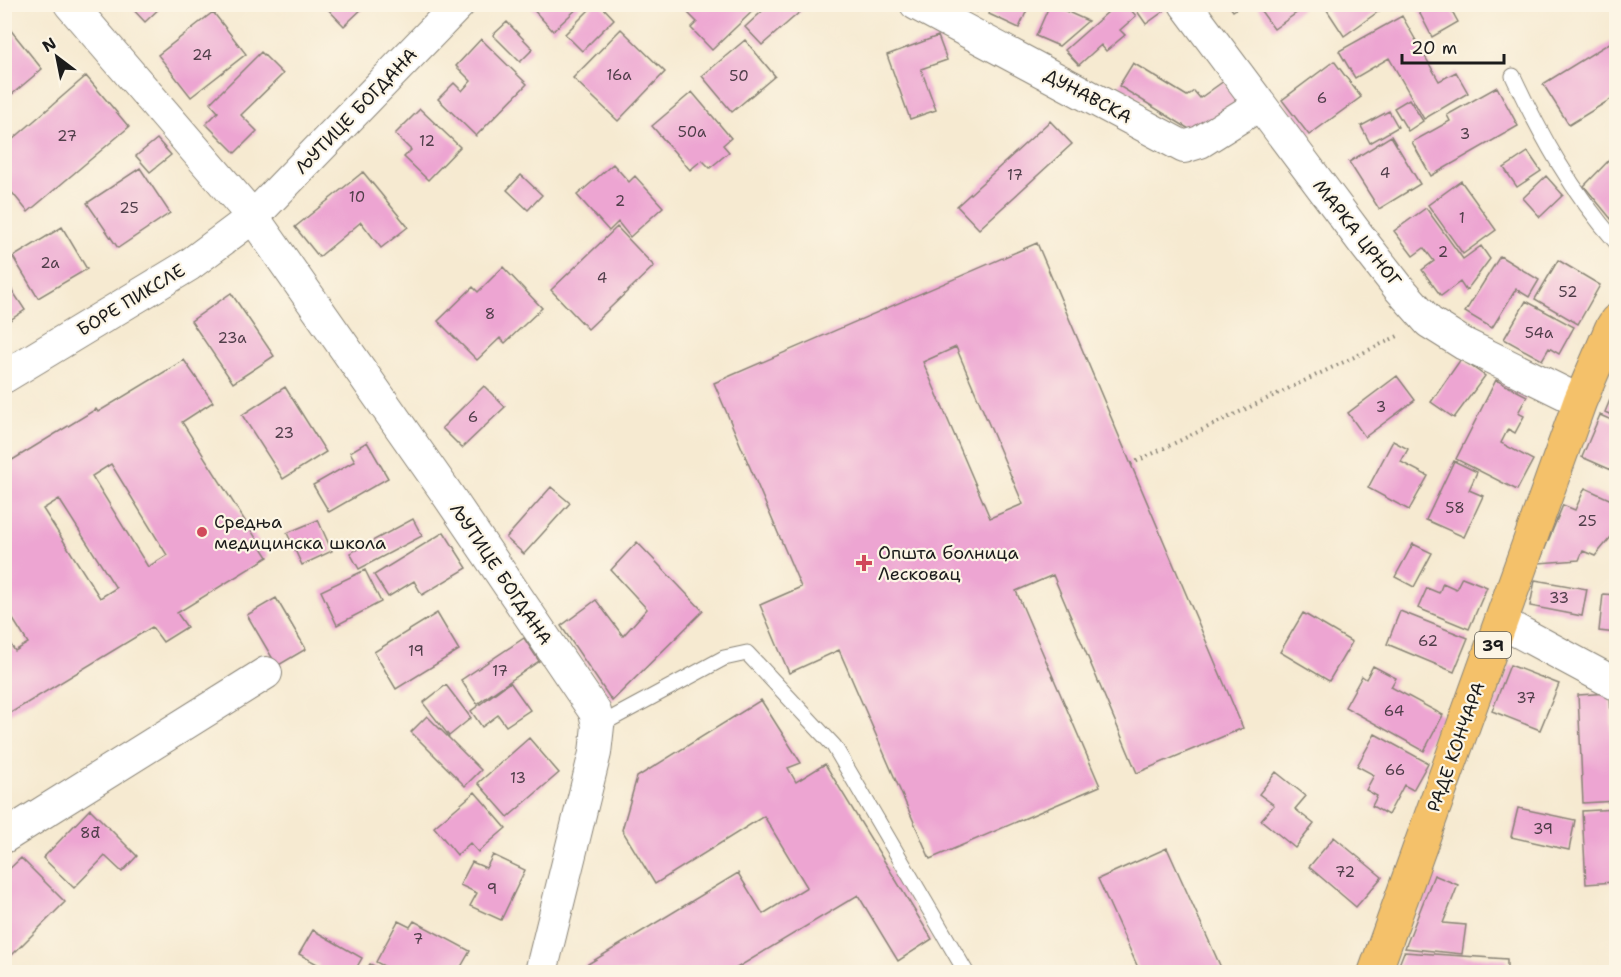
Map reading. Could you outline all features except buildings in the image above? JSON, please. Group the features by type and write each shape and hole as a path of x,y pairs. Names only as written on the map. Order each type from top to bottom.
{"main road":[{"name":"РАДЕ КОНЧАРА","path":"1375,972 1580,401 1611,329 1617,321"}],"street":[{"name":"ЉУТИЦЕ БОГДАНА","path":"70,4 252,217 595,712 597,726 595,753 541,972"},
{"name":"ЉУТИЦЕ БОГДАНА","path":"252,217 459,4"},
{"name":"ДУНАВСКА","path":"916,4 1184,147 1200,142 1259,105"},
{"name":"МАРКА ЦРНОГ","path":"1185,4 1398,287 1430,322 1464,344 1580,401"},
{"name":"БОРЕ ПИКСЛЕ","path":"4,377 189,265 252,217"},
{"path":"1501,622 1617,684"},
{"path":"4,837 266,673"}],"lane":[{"path":"1513,76 1557,163 1617,242"},
{"path":"597,726 724,658 747,653 834,746 966,972"}],"path":[{"path":"1131,464 1430,322"}],"place":[{"name":"Средња медицинска школа","path":"202,532"},
{"name":"Општа болница Лесковац","path":"864,563"}]}
